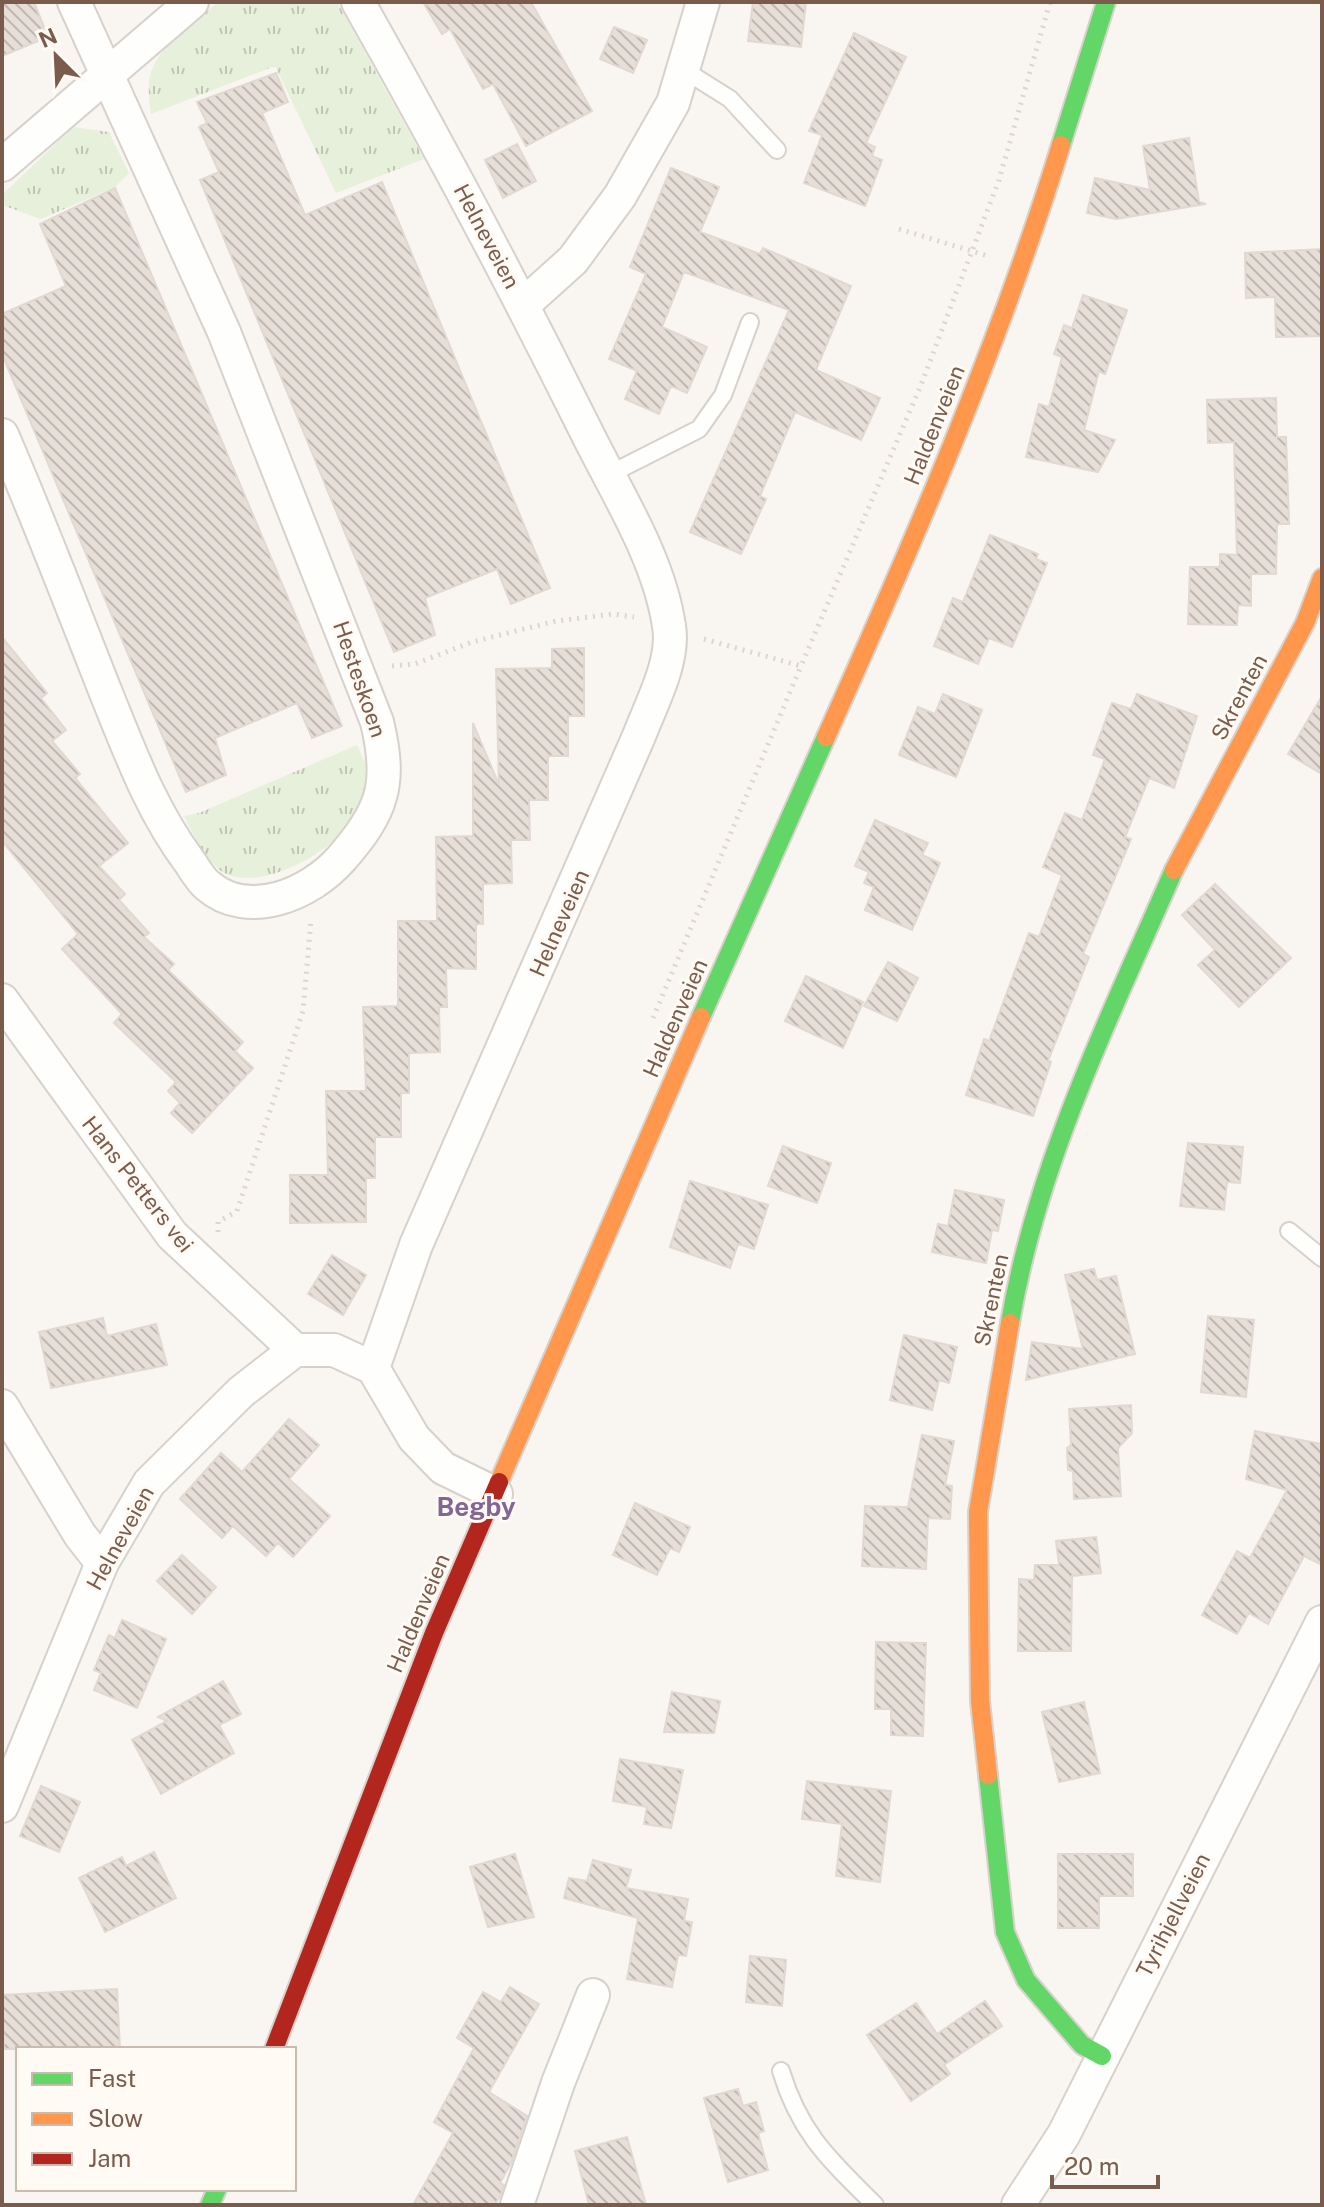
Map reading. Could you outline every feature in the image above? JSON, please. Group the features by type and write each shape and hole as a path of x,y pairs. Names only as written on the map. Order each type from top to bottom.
{"main road":[{"name":"Haldenveien","path":"275,2047 434,1633 657,1115 902,567 1023,267 1106,2"},
{"name":"Skrenten","path":"1102,2056 1082,2045 1026,1980 1005,1932 980,1701 978,1512 1016,1286 1063,1123 1177,864 1305,623 1322,578"}],"street":[{"name":"Hesteskoen","path":"2,435 141,780 173,839 208,886 244,902 273,900 304,890 329,873 352,846 379,805 386,774 380,734 367,693 224,332 74,2"},
{"path":"2,165 192,2"},
{"name":"Helneveien","path":"358,2 523,305 608,475 662,592 670,630 664,671 639,736 416,1245 373,1368"},
{"path":"523,305 573,260 620,196 673,103 703,2"},
{"name":"Hans Petters vei","path":"2,1000 172,1235 295,1350"},
{"path":"295,1350 334,1350 373,1368 424,1448 460,1478 496,1494"},
{"name":"Helneveien","path":"2,1806 102,1563 149,1483 241,1392 295,1350"},
{"path":"2,1406 80,1535 102,1563"},
{"name":"Tyrihjellveien","path":"1018,2205 1064,2134 1322,1622"},
{"path":"517,2205 558,2083 593,1995"}],"lane":[{"path":"684,70 730,99 777,150"},
{"path":"608,475 699,429 723,395 750,322"},
{"path":"1289,1231 1322,1258"},
{"path":"781,2071 792,2108 823,2153 875,2205"}],"path":[{"path":"367,693 391,667 415,664 472,642 569,618 613,614 651,620 670,630 801,666 921,385 999,180 1050,2"},
{"path":"899,229 1023,267"},
{"path":"218,1238 218,1222 237,1211 303,1011 312,906"}],"green space":[{"path":"219,2 337,2 424,159 336,193 275,66 151,114 149,80 154,64 178,34"},
{"path":"73,127 109,132 129,173 115,187 41,219 2,205 2,195"},
{"path":"357,745 372,779 360,807 340,835 308,859 269,875 250,878 232,876 217,868 198,844 184,816 199,813"}],"building":[{"path":"2,2 34,2 48,37 2,56"},
{"path":"423,2 531,2 592,111 526,146 493,84 483,89 450,29 442,34"},
{"path":"753,2 806,2 801,47 748,41"},
{"path":"614,27 647,40 633,73 600,59"},
{"path":"854,33 906,57 866,143 875,147 872,156 882,160 865,206 804,183 822,135 809,131"},
{"path":"276,73 288,102 262,113 305,215 382,182 550,588 511,604 497,569 425,598 435,635 394,652 200,180 219,172 199,127 207,123 197,102"},
{"path":"1189,138 1199,202 1206,204 1116,219 1087,213 1095,178 1150,190 1143,146"},
{"path":"517,144 536,181 503,198 485,160"},
{"path":"671,168 719,187 700,232 760,254 763,248 851,286 816,370 880,398 861,440 795,412 760,496 766,499 741,554 690,532 789,310 684,272 662,327 707,347 687,393 671,386 659,414 625,399 637,371 609,359 646,274 630,267"},
{"path":"115,188 342,726 312,738 297,703 215,738 226,775 186,792 2,354 2,314 66,286 40,224"},
{"path":"1322,249 1322,336 1276,337 1275,297 1246,298 1245,253"},
{"path":"1083,295 1127,310 1105,374 1099,371 1084,430 1115,440 1098,472 1026,457 1039,404 1049,407 1062,357 1054,354 1064,325 1072,328"},
{"path":"1276,398 1277,437 1286,437 1289,524 1277,524 1276,574 1251,574 1251,606 1238,605 1237,625 1188,624 1190,567 1220,567 1220,554 1237,555 1234,442 1208,443 1207,400"},
{"path":"990,535 1038,554 1036,559 1047,563 1012,647 989,638 978,664 934,646 953,598 963,602"},
{"path":"2,637 47,693 41,698 66,730 52,741 80,774 75,778 128,843 99,866 125,894 119,900 149,933 144,937 174,964 168,970 243,1042 235,1051 253,1068 192,1133 171,1113 180,1103 168,1091 176,1082 114,1023 122,1014 62,949 78,934 2,841"},
{"path":"584,648 584,716 568,716 568,756 548,756 548,800 529,800 530,840 511,840 512,883 483,884 483,924 476,924 476,969 446,968 447,1007 439,1007 440,1052 409,1053 409,1093 401,1093 401,1137 375,1137 375,1178 366,1178 366,1222 290,1223 290,1175 328,1175 326,1091 366,1091 363,1007 398,1006 398,921 437,921 436,837 473,836 473,723 499,785 496,669 552,668 552,649"},
{"path":"943,694 982,710 956,777 899,755 918,707 935,714"},
{"path":"1137,694 1197,716 1174,788 1149,778 1125,837 1131,839 1083,954 1089,957 1048,1061 1051,1062 1033,1116 966,1095 984,1039 989,1041 1029,933 1039,937 1062,875 1043,867 1065,813 1082,820 1105,759 1093,755 1112,703 1131,709"},
{"path":"1322,696 1322,774 1288,754"},
{"path":"875,820 928,843 922,855 940,863 912,930 865,910 874,887 864,883 869,872 855,866"},
{"path":"1215,884 1291,958 1239,1007 1198,965 1215,950 1182,915"},
{"path":"888,962 918,978 897,1021 864,1006"},
{"path":"806,976 863,1002 843,1048 785,1021"},
{"path":"1188,1143 1243,1147 1240,1183 1227,1182 1224,1210 1180,1206"},
{"path":"783,1146 831,1163 817,1203 768,1186"},
{"path":"690,1181 768,1205 754,1249 738,1244 730,1268 670,1247"},
{"path":"955,1190 1004,1200 998,1231 992,1230 986,1263 932,1252 938,1224 948,1226"},
{"path":"332,1255 366,1275 343,1315 308,1294"},
{"path":"1094,1269 1097,1280 1116,1276 1135,1354 1026,1380 1032,1342 1083,1349 1065,1275"},
{"path":"1208,1316 1254,1320 1246,1397 1201,1392"},
{"path":"103,1318 107,1336 156,1324 167,1365 51,1388 39,1332"},
{"path":"904,1335 957,1347 949,1383 939,1380 932,1410 890,1400"},
{"path":"1131,1405 1132,1433 1118,1448 1121,1496 1074,1499 1073,1471 1068,1470 1067,1448 1071,1445 1069,1409"},
{"path":"289,1419 319,1445 289,1479 330,1516 293,1557 278,1543 266,1556 233,1526 222,1538 180,1499 221,1453 242,1472"},
{"path":"1255,1431 1322,1444 1322,1565 1304,1556 1268,1624 1249,1613 1237,1634 1202,1615 1237,1551 1250,1558 1287,1490 1246,1479"},
{"path":"922,1435 954,1441 945,1485 952,1486 950,1519 928,1518 926,1569 862,1566 865,1506 908,1507"},
{"path":"635,1503 690,1527 679,1552 670,1548 657,1575 613,1555"},
{"path":"1096,1537 1101,1573 1072,1576 1071,1651 1018,1651 1019,1579 1034,1580 1035,1565 1059,1565 1056,1541"},
{"path":"182,1555 216,1587 192,1614 157,1581"},
{"path":"122,1620 166,1639 137,1708 94,1690 101,1673 94,1670 109,1635 115,1638"},
{"path":"876,1642 926,1643 923,1736 891,1735 891,1709 875,1709"},
{"path":"223,1681 241,1714 219,1725 234,1753 161,1794 132,1740 167,1721 158,1717"},
{"path":"672,1692 720,1701 714,1733 664,1732"},
{"path":"1084,1702 1100,1773 1059,1782 1042,1712"},
{"path":"620,1759 683,1770 671,1828 644,1824 647,1807 613,1801"},
{"path":"807,1781 891,1791 880,1882 836,1876 842,1824 802,1819"},
{"path":"41,1786 80,1802 59,1852 20,1836"},
{"path":"154,1852 176,1898 105,1932 79,1878 122,1857 126,1866"},
{"path":"515,1854 534,1917 488,1927 470,1867"},
{"path":"1058,1854 1133,1854 1133,1896 1099,1896 1099,1928 1058,1928"},
{"path":"593,1860 631,1870 626,1888 688,1899 684,1921 692,1922 686,1956 678,1955 672,1987 627,1979 638,1918 564,1898 569,1878 587,1881"},
{"path":"750,1956 786,1960 782,2006 746,2002"},
{"path":"510,1987 539,2004 489,2092 527,2116 511,2163 500,2183 504,2185 501,2194 495,2205 413,2205 453,2133 434,2122 474,2048 457,2038 483,1992 501,2002"},
{"path":"117,1989 120,2047 4,2049 2,1995"},
{"path":"985,2001 1002,2026 944,2065 950,2074 911,2101 867,2035 916,2003 937,2034"},
{"path":"738,2089 743,2106 756,2102 764,2131 758,2133 768,2170 728,2182 704,2098"},
{"path":"627,2137 646,2205 589,2205 575,2151"}],"traffic: fast":[{"path":"1061,145 1106,2"},
{"path":"701,1017 826,737"},
{"path":"1010,1323 1022,1264 1057,1148 1101,1036 1174,870"},
{"path":"988,1775 1005,1932 1026,1980 1082,2045 1102,2056"},
{"path":"210,2205 216,2191"}],"traffic: slow":[{"path":"826,737 891,591 982,370 1061,145"},
{"path":"1174,870 1305,623 1322,578"},
{"path":"499,1482 701,1017"},
{"path":"988,1775 980,1701 978,1512 1010,1323"}],"traffic: jam":[{"path":"275,2047 434,1633 499,1482"}],"district":[{"name":"Begby","path":"476,1507"}]}
